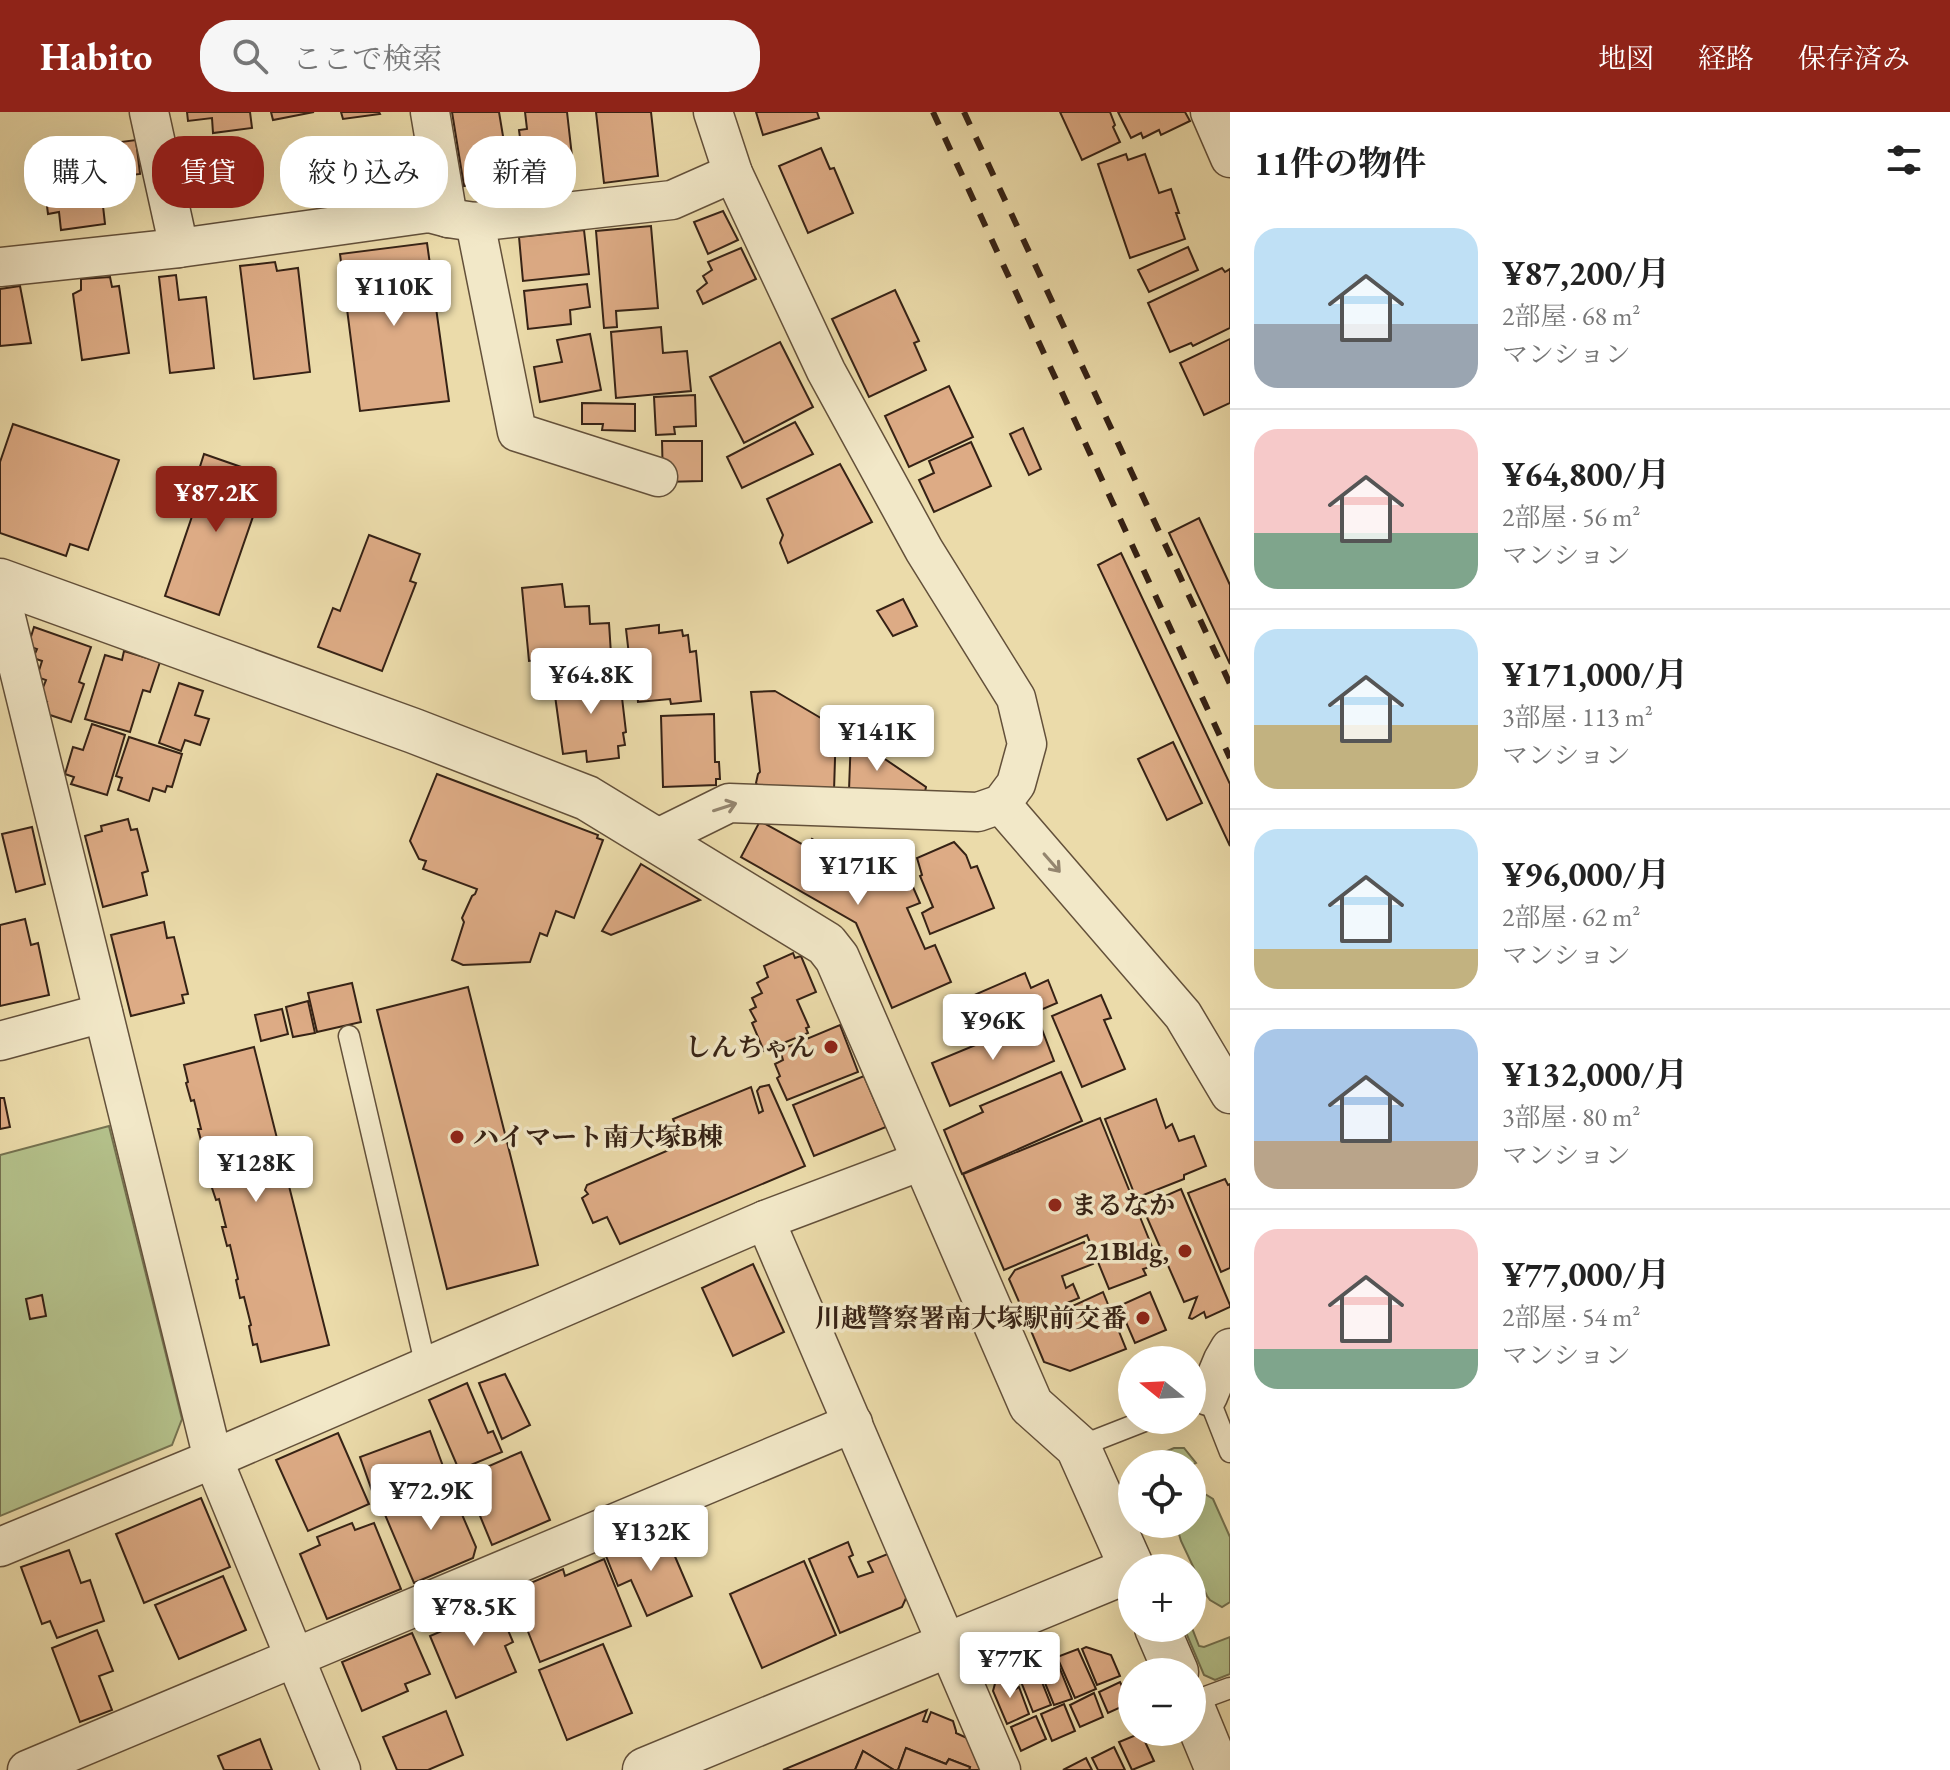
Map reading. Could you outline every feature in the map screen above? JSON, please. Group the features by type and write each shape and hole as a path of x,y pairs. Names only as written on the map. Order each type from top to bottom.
{"street":[{"path":"149,112 179,248"},
{"path":"430,112 517,432 658,477"},
{"path":"654,840 729,803 978,812 990,809 1001,804 1016,784 1027,744 1016,698 924,550 826,371 733,173 713,112"},
{"path":"1210,112 1230,158"},
{"path":"0,267 179,248 429,213 461,220 672,200 733,173"},
{"path":"0,581 209,655 587,798 826,944 837,958 1031,1405 1078,1447 1125,1554"},
{"path":"0,593 213,1459 341,1770"},
{"path":"1001,804 1183,1015 1230,1094"},
{"path":"0,1041 103,1013"},
{"path":"0,1547 213,1459 765,1220 924,1160"},
{"path":"765,1220 1001,1770"},
{"path":"1206,1389 1230,1348"},
{"path":"27,1770 853,1423"},
{"path":"645,1770 1118,1575"},
{"path":"1206,1740 1218,1770"}],"lane":[{"path":"349,1036 426,1367"},
{"path":"1206,1410 1230,1452"},
{"path":"1078,1447 1118,1431"},
{"path":"1206,1698 1230,1688"}],"green space":[{"path":"109,1126 182,1419 172,1445 0,1516 0,1155"},
{"path":"1206,1495 1213,1499 1230,1537 1230,1602 1222,1607 1210,1600 1206,1594 1206,1554 1187,1554 1180,1538 1206,1538"},
{"path":"1230,1637 1230,1674 1215,1680 1206,1676 1206,1658 1197,1658 1190,1642 1197,1642 1204,1647"}],"building":[{"path":"187,112 250,112 252,128 213,133 212,118 188,121"},
{"path":"271,112 314,112 273,120"},
{"path":"341,112 379,112 380,114 343,119"},
{"path":"452,112 499,112 503,136 464,136 464,186"},
{"path":"525,112 567,112 570,136 520,136 519,130 527,129"},
{"path":"596,112 651,112 658,176 604,183"},
{"path":"756,112 817,112 819,118 763,135"},
{"path":"1060,112 1110,112 1120,142 1082,160"},
{"path":"1118,112 1185,112 1190,121 1161,135 1159,130 1143,138 1141,133 1131,138"},
{"path":"136,140 140,174 136,174"},
{"path":"821,148 830,169 834,168 853,213 808,233 779,166"},
{"path":"1126,154 1128,160 1145,154 1159,193 1171,189 1185,239 1130,258 1098,164"},
{"path":"47,208 103,208 105,224 61,230 59,212 48,214"},
{"path":"723,211 738,240 708,254 694,222"},
{"path":"651,226 658,308 616,311 617,327 604,328 596,231"},
{"path":"584,230 589,274 523,281 519,237"},
{"path":"427,243 449,401 360,411 340,254"},
{"path":"1188,247 1198,270 1149,292 1138,270"},
{"path":"741,248 756,279 703,304 697,291 707,283 703,276 712,270 708,262"},
{"path":"275,262 277,271 298,268 310,372 254,379 240,266"},
{"path":"1222,268 1225,272 1230,269 1230,328 1193,346 1191,343 1170,352 1148,303"},
{"path":"176,275 179,300 206,297 214,368 170,373 159,277"},
{"path":"110,277 112,287 119,286 129,353 82,360 73,294 81,290 81,279"},
{"path":"587,284 590,307 570,310 571,324 528,329 524,291"},
{"path":"20,286 31,343 0,346 0,289"},
{"path":"895,290 919,341 914,343 926,370 869,397 832,319"},
{"path":"661,327 663,353 687,351 691,391 616,398 611,332"},
{"path":"590,334 601,390 540,402 534,367 562,362 557,340"},
{"path":"1230,339 1230,403 1204,415 1180,363"},
{"path":"780,342 813,407 744,443 710,377"},
{"path":"949,386 973,437 909,467 885,416"},
{"path":"695,395 696,426 674,427 675,434 656,435 654,397"},
{"path":"582,403 635,404 635,431 602,430 603,424 582,424"},
{"path":"795,422 813,454 742,488 727,457"},
{"path":"13,424 119,460 88,550 70,544 66,556 0,533 0,462"},
{"path":"1023,428 1041,469 1029,475 1010,434"},
{"path":"662,441 702,441 702,481 663,482"},
{"path":"971,442 991,486 934,512 919,480 934,473 929,461"},
{"path":"204,454 267,476 219,615 165,596 204,481 196,479"},
{"path":"840,464 872,522 788,563 780,543 783,535 767,499"},
{"path":"1199,518 1230,585 1230,664 1169,533"},
{"path":"369,535 420,554 410,581 416,583 382,671 318,647 333,608 340,611"},
{"path":"1121,553 1230,784 1230,846 1098,565"},
{"path":"562,584 565,607 589,606 590,624 609,623 611,654 529,661 522,588"},
{"path":"903,599 917,626 893,636 877,611"},
{"path":"659,625 659,633 682,630 683,636 688,635 690,652 696,651 701,701 671,704 670,699 638,702 637,690 633,690 626,629"},
{"path":"34,627 91,647 79,682 84,684 71,722 44,713 47,702 38,700 46,680 37,677 42,661 33,658 37,649 28,646"},
{"path":"124,651 160,662 150,692 143,690 130,732 85,719 105,655 122,660"},
{"path":"619,672 626,732 623,733 625,745 618,746 619,758 587,762 586,751 563,754 553,681"},
{"path":"179,683 203,691 195,715 209,719 200,745 185,740 181,751 159,743"},
{"path":"775,691 836,727 834,791 758,786 756,783 760,772 751,692"},
{"path":"714,714 715,762 719,762 720,779 716,779 716,785 663,787 661,716"},
{"path":"92,724 125,735 107,795 71,784 74,777 65,774 73,747 83,750"},
{"path":"851,736 926,787 925,792 849,790"},
{"path":"129,737 182,754 172,787 167,786 165,792 153,788 149,801 118,790 122,778 116,776"},
{"path":"1173,742 1202,803 1167,820 1138,759"},
{"path":"437,774 598,835 597,838 603,840 574,918 556,911 547,936 540,933 530,962 463,965 452,960 464,922 462,918 477,889 423,869 426,861 419,859 410,841"},
{"path":"128,819 131,830 137,829 148,871 142,873 147,895 103,907 85,836 102,831 101,826"},
{"path":"760,821 807,847 812,839 851,864 859,852 893,877 906,871 920,903 907,908 925,949 935,945 951,982 892,1008 856,923 741,857"},
{"path":"32,827 45,884 16,892 2,834"},
{"path":"954,842 966,855 971,868 977,866 994,908 930,934 922,913 933,907 920,876 917,858"},
{"path":"641,864 700,900 611,935 602,931"},
{"path":"25,919 31,945 38,943 49,995 0,1006 0,925"},
{"path":"164,922 167,938 174,937 188,994 182,995 184,1003 131,1016 111,935"},
{"path":"793,953 795,958 801,956 816,992 797,1000 809,1027 806,1028 808,1033 764,1051 752,1023 756,1021 750,1010 756,1007 752,998 762,993 757,983 768,977 764,966"},
{"path":"1025,973 1031,988 1048,980 1057,1003 984,1034 976,1016 972,1018 965,999"},
{"path":"352,983 361,1022 317,1032 308,993"},
{"name":"ハイマート南大塚B棟","path":"468,987 538,1265 447,1289 377,1010"},
{"path":"1101,995 1111,1018 1104,1020 1125,1069 1082,1087 1052,1016"},
{"path":"308,1001 315,1033 293,1037 286,1007"},
{"path":"282,1009 288,1034 261,1041 255,1015"},
{"path":"1038,1019 1054,1061 950,1106 932,1063"},
{"path":"840,1025 858,1072 787,1100 777,1078 780,1076 775,1064 783,1060 780,1050"},
{"path":"254,1047 329,1345 261,1362 257,1344 253,1345 244,1297 240,1298 230,1245 227,1246 222,1227 226,1227 219,1199 216,1200 210,1182 214,1181 198,1129 201,1129 194,1100 191,1101 186,1083 184,1065"},
{"path":"1061,1072 1082,1121 962,1174 944,1130 983,1112 980,1106"},
{"path":"864,1076 886,1127 814,1156 793,1105"},
{"path":"769,1085 805,1166 620,1244 607,1217 593,1223 582,1198 588,1194 585,1190 587,1185 683,1144 673,1119 751,1087 759,1113 763,1111 757,1091"},
{"path":"0,1098 4,1098 10,1127 0,1129"},
{"path":"1156,1099 1166,1128 1172,1124 1179,1141 1194,1136 1206,1166 1184,1175 1184,1179 1136,1198 1105,1119"},
{"name":"まるなか","path":"1100,1118 1159,1264 1143,1269 1146,1275 1109,1289 1087,1235 1004,1270 963,1174"},
{"path":"1225,1179 1230,1184 1230,1268 1221,1272 1188,1193"},
{"name":"21Bldg,","path":"1181,1189 1230,1305 1206,1318 1204,1312 1189,1318 1197,1297 1184,1302 1142,1206"},
{"path":"1084,1242 1093,1264 1062,1276 1066,1288 1073,1284 1079,1298 1027,1320 1009,1279 1015,1270"},
{"path":"753,1264 784,1332 733,1356 702,1288"},
{"path":"1103,1292 1125,1346 1118,1346 1118,1352 1070,1371 1044,1362 1029,1326"},
{"name":"川越警察署南大塚駅前交番","path":"1150,1292 1166,1330 1135,1343 1119,1306"},
{"path":"42,1295 46,1316 30,1319 26,1299"},
{"path":"505,1374 530,1425 502,1439 479,1383"},
{"path":"467,1383 488,1433 493,1431 502,1452 459,1470 429,1400"},
{"path":"430,1431 447,1477 439,1481 433,1475 376,1502 360,1457"},
{"path":"338,1433 369,1504 308,1531 276,1460"},
{"path":"521,1452 550,1520 492,1545 464,1477"},
{"path":"448,1482 476,1547 473,1558 414,1583 383,1510"},
{"path":"201,1498 230,1567 144,1603 116,1534"},
{"path":"352,1523 355,1530 374,1523 401,1589 327,1619 300,1554 320,1545 317,1537"},
{"path":"664,1531 692,1596 647,1616 631,1580 618,1586 606,1556"},
{"path":"848,1542 853,1555 849,1557 858,1577 873,1572 868,1562 890,1553 907,1596 902,1607 840,1633 809,1559"},
{"path":"69,1550 81,1583 90,1580 104,1621 57,1638 50,1621 42,1624 21,1567"},
{"path":"604,1559 631,1626 540,1662 512,1591 563,1569 565,1576"},
{"path":"804,1561 836,1635 762,1668 730,1594"},
{"path":"223,1576 246,1630 179,1659 155,1605"},
{"path":"495,1599 513,1642 505,1646 516,1672 456,1698 430,1636 442,1631 439,1623"},
{"path":"97,1630 113,1671 99,1676 112,1710 80,1722 52,1648"},
{"path":"412,1633 430,1674 405,1684 408,1691 362,1711 342,1662"},
{"path":"603,1644 632,1713 567,1740 539,1670"},
{"path":"1086,1647 1111,1655 1118,1677 1097,1685 1082,1649"},
{"path":"1078,1649 1096,1689 1075,1698 1057,1657"},
{"path":"1056,1659 1072,1699 1054,1705 1038,1666"},
{"path":"1036,1667 1051,1705 1033,1712 1018,1674"},
{"path":"1010,1675 1016,1689 1019,1687 1029,1714 1007,1724 993,1691 996,1680"},
{"path":"1118,1683 1118,1708 1108,1713 1099,1692"},
{"path":"1094,1693 1103,1717 1080,1727 1070,1705"},
{"path":"1064,1704 1075,1731 1052,1741 1041,1714"},
{"path":"927,1710 923,1721 927,1722 931,1712 953,1721 956,1733 967,1738 981,1770 969,1770 970,1767 949,1759 946,1764 906,1748 898,1770 863,1751 855,1770 783,1770"},
{"path":"446,1711 463,1755 428,1770 397,1770 383,1737"},
{"path":"1036,1716 1046,1739 1021,1751 1011,1727"},
{"path":"260,1739 272,1770 224,1770 218,1756"},
{"path":"1121,1746 1147,1746 1154,1761 1132,1770"},
{"path":"1114,1747 1125,1770 1098,1770 1092,1758"},
{"path":"906,1748 946,1764 949,1759 970,1767 969,1770 898,1770"},
{"path":"863,1751 894,1770 855,1770"},
{"path":"1086,1758 1092,1770 1063,1770"}],"railway":[{"path":"933,112 1230,758"},
{"path":"964,112 1230,684"}],"place":[{"name":"しんちゃん","path":"831,1047"},
{"name":"ハイマート南大塚B棟","path":"457,1137"},
{"name":"まるなか","path":"1055,1205"},
{"name":"21Bldg,","path":"1185,1251"},
{"name":"川越警察署南大塚駅前交番","path":"1143,1318"}]}
